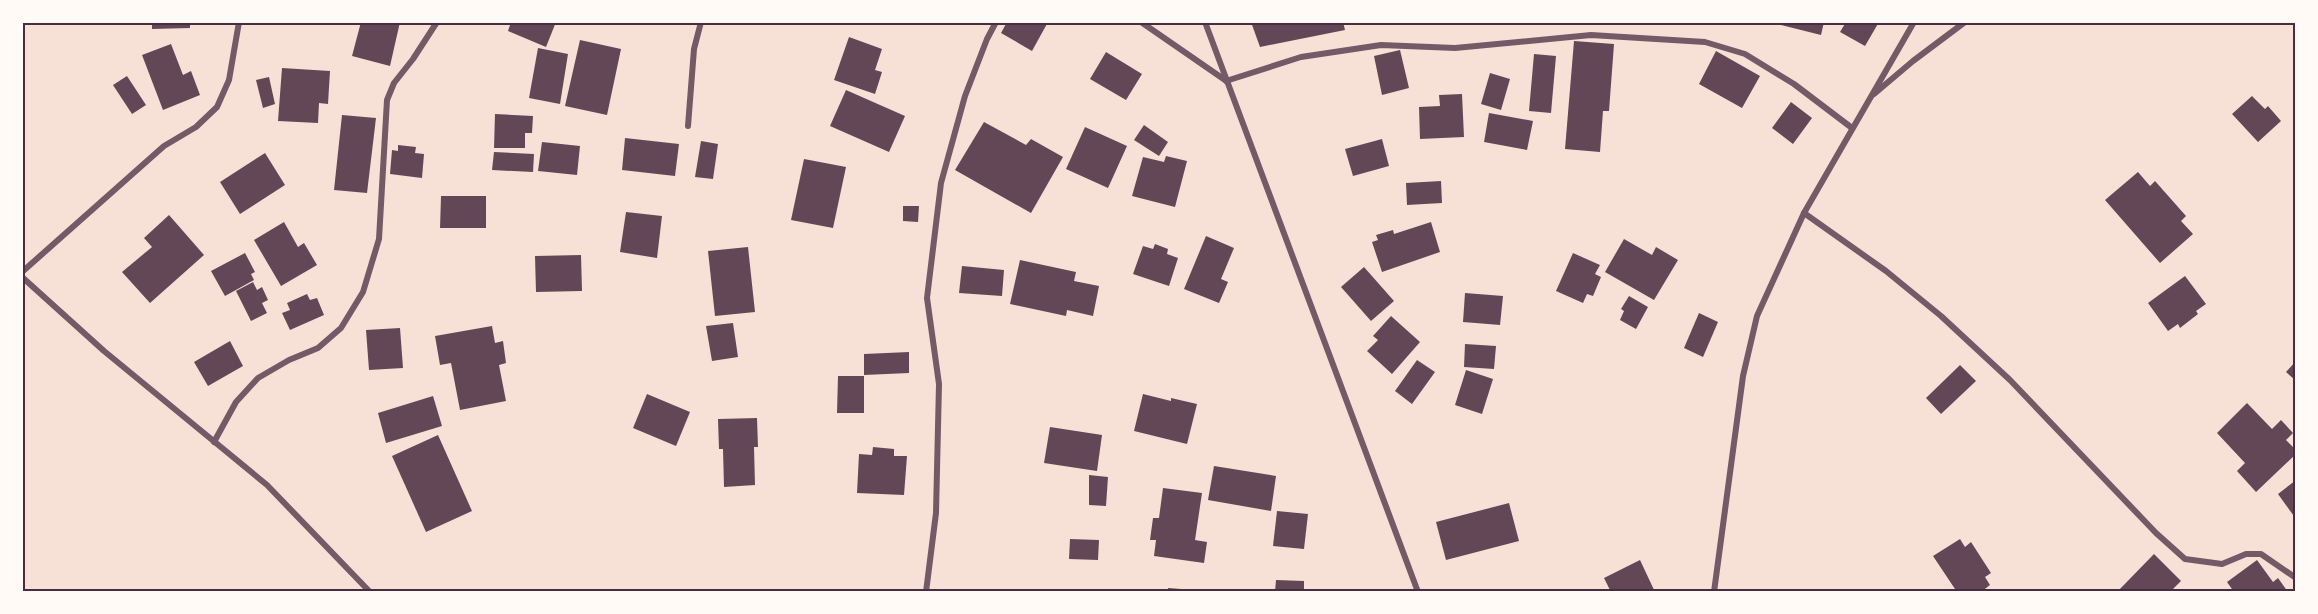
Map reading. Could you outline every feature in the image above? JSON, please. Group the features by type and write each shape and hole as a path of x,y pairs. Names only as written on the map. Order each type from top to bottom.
{"street":[{"path":"22,272 164,146 196,127 217,107 230,80 239,22"},
{"path":"214,442 236,402 258,378 289,360 318,348 340,328 363,292 379,239 387,100 394,83 437,22"},
{"path":"688,126 694,49 701,22"},
{"path":"926,591 936,513 939,384 927,297 938,206 941,183 965,96 996,22"},
{"path":"1141,22 1226,81"},
{"path":"1205,22 1418,591"},
{"path":"1714,591 1743,376 1757,316 1804,213 1914,22"},
{"path":"1868,99 1965,22"},
{"path":"1226,81 1301,57 1381,45 1455,48 1591,35 1705,42 1745,54 1794,84 1852,128"},
{"path":"1804,213 1886,272 1941,316 2010,380 2156,533 2186,559 2222,564 2246,554 2261,554 2295,578"},
{"path":"22,277 104,351 267,486 370,591"}],"building":[{"path":"152,22 190,22 190,28 152,29"},
{"path":"361,22 400,22 390,66 352,56"},
{"path":"511,22 556,22 546,47 508,31"},
{"path":"1007,22 1048,22 1032,51 1001,33"},
{"path":"1251,22 1343,22 1345,30 1260,47"},
{"path":"1769,22 1824,22 1821,35"},
{"path":"1846,22 1879,22 1865,46 1840,32"},
{"path":"849,37 882,49 875,70 882,72 875,94 834,80"},
{"path":"580,40 621,49 607,115 565,106"},
{"path":"1574,41 1614,44 1609,111 1603,111 1600,152 1565,149"},
{"path":"171,44 183,75 191,71 200,95 163,110 142,55"},
{"path":"538,48 568,54 560,104 529,98"},
{"path":"1400,50 1409,88 1382,95 1374,56"},
{"path":"1716,51 1760,76 1742,108 1699,84"},
{"path":"1106,52 1142,74 1126,100 1090,79"},
{"path":"1534,54 1556,56 1551,113 1529,111"},
{"path":"282,68 330,71 328,104 319,103 318,123 278,121"},
{"path":"1490,73 1510,79 1501,110 1481,104"},
{"path":"127,76 146,105 132,114 113,85"},
{"path":"269,77 275,104 263,108 256,80"},
{"path":"846,90 905,116 889,152 830,126"},
{"path":"1462,94 1464,137 1420,139 1419,107 1440,106 1439,95"},
{"path":"2252,96 2265,109 2268,106 2281,121 2258,142 2232,114"},
{"path":"1791,102 1812,118 1793,144 1772,128"},
{"path":"1489,113 1533,121 1527,150 1484,142"},
{"path":"495,114 533,116 532,133 525,133 525,148 494,148"},
{"path":"342,115 376,118 367,193 334,190"},
{"path":"984,122 1026,145 1031,139 1063,157 1031,213 955,170"},
{"path":"1144,125 1168,142 1159,156 1134,140"},
{"path":"1085,127 1127,146 1108,188 1066,169"},
{"path":"625,138 679,144 675,176 622,170"},
{"path":"1382,139 1389,166 1353,176 1345,149"},
{"path":"701,141 718,144 713,179 695,177"},
{"path":"542,142 580,146 577,175 538,171"},
{"path":"398,145 416,147 415,153 424,154 422,178 390,174 392,150 398,151"},
{"path":"494,152 534,154 533,172 492,170"},
{"path":"265,153 285,185 240,214 220,182"},
{"path":"1166,156 1187,161 1175,207 1132,196 1143,157 1164,162"},
{"path":"804,159 846,167 833,228 791,220"},
{"path":"2138,172 2150,186 2155,181 2186,216 2181,221 2193,234 2160,263 2105,200"},
{"path":"1441,181 1442,203 1407,205 1406,183"},
{"path":"441,196 486,196 486,228 440,228"},
{"path":"903,206 919,206 918,222 903,221"},
{"path":"626,212 662,216 657,258 620,252"},
{"path":"169,215 204,255 150,303 122,272 152,247 144,238"},
{"path":"284,222 298,247 304,243 317,265 281,286 254,240"},
{"path":"1431,222 1440,252 1382,272 1372,242 1378,240 1376,235 1393,230 1394,234"},
{"path":"1206,236 1234,248 1221,279 1228,282 1219,303 1184,289"},
{"path":"1624,239 1652,255 1656,247 1678,260 1654,300 1605,272"},
{"path":"1155,244 1168,249 1167,254 1178,258 1169,286 1133,274 1143,246 1153,249"},
{"path":"748,247 755,312 715,316 708,251"},
{"path":"245,253 255,272 251,274 254,280 225,296 211,271"},
{"path":"1573,253 1600,265 1595,274 1601,277 1593,296 1587,294 1583,303 1556,291"},
{"path":"581,255 582,291 536,292 535,256"},
{"path":"1020,260 1076,272 1074,281 1099,286 1093,316 1067,310 1066,316 1010,304"},
{"path":"962,266 1004,270 1002,296 959,293"},
{"path":"1364,267 1394,301 1371,321 1341,287"},
{"path":"2185,276 2206,304 2196,311 2198,314 2180,328 2178,324 2168,331 2148,303"},
{"path":"253,282 257,290 262,287 268,300 262,303 267,313 251,321 236,291"},
{"path":"1465,293 1503,296 1500,325 1463,322"},
{"path":"307,294 310,300 317,298 324,315 290,330 282,313 290,310 287,303"},
{"path":"1629,296 1648,307 1636,329 1620,320 1624,311 1621,309"},
{"path":"1699,313 1718,322 1703,357 1684,348"},
{"path":"1391,316 1420,342 1392,374 1367,351 1378,340 1373,336"},
{"path":"733,323 738,357 712,361 706,326"},
{"path":"492,326 495,343 503,341 506,363 499,365 506,401 460,410 451,363 440,365 435,336"},
{"path":"400,328 403,368 369,370 366,330"},
{"path":"230,341 243,366 208,386 194,362"},
{"path":"1465,344 1496,346 1494,369 1464,367"},
{"path":"909,352 909,373 864,375 864,354"},
{"path":"1417,360 1435,372 1412,404 1395,391"},
{"path":"2296,361 2296,381 2286,372"},
{"path":"1960,365 1976,381 1941,414 1926,398"},
{"path":"1466,370 1493,379 1482,414 1455,405"},
{"path":"838,376 864,376 864,413 837,413"},
{"path":"647,394 690,412 676,446 633,428"},
{"path":"1143,394 1197,404 1187,444 1134,431"},
{"path":"433,396 442,426 386,443 378,413"},
{"path":"2247,403 2272,429 2281,420 2293,433 2286,440 2296,450 2296,454 2256,492 2237,471 2245,463 2217,433"},
{"path":"757,418 758,447 754,447 755,485 724,487 723,449 719,449 718,419"},
{"path":"1050,427 1102,435 1097,471 1044,463"},
{"path":"438,435 472,511 426,532 392,456"},
{"path":"873,447 894,449 894,456 907,456 904,495 857,493 859,454 872,455"},
{"path":"1214,466 1276,476 1271,511 1208,500"},
{"path":"1089,475 1108,477 1106,506 1089,505"},
{"path":"2296,480 2296,519 2278,494"},
{"path":"1163,488 1202,493 1195,540 1207,542 1204,563 1154,556 1156,540 1150,540 1153,518 1159,518"},
{"path":"1509,503 1519,541 1446,560 1436,522"},
{"path":"1277,511 1308,514 1304,549 1273,546"},
{"path":"1070,539 1099,540 1098,560 1069,559"},
{"path":"1960,539 1965,547 1971,542 1991,573 1985,577 1990,585 1981,592 1957,592 1933,556"},
{"path":"2154,554 2181,581 2170,592 2117,592"},
{"path":"1640,560 1655,592 1611,592 1604,578"},
{"path":"2257,560 2273,582 2278,578 2288,592 2234,592 2227,582"},
{"path":"1276,580 1304,581 1304,592 1275,592"},
{"path":"1168,588 1195,590 1195,592 1168,592"}]}
